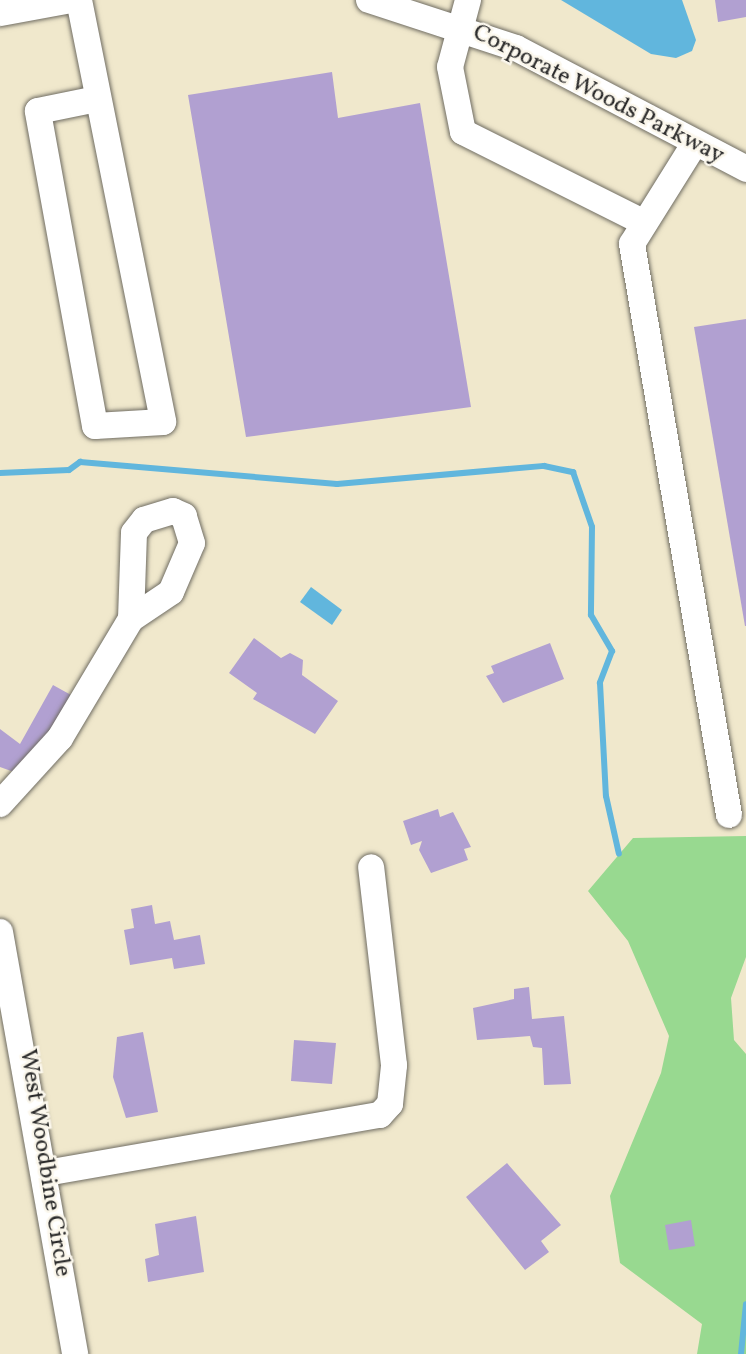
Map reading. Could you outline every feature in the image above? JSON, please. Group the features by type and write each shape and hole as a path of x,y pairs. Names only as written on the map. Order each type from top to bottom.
{"street":[{"path":"0,13 71,0"},
{"path":"79,0 163,422 95,426 38,111 97,99"},
{"name":"Corporate Woods Parkway","path":"369,0 460,26 516,48 746,169"},
{"path":"468,0 450,67 463,132 645,223"},
{"path":"695,143 632,244 729,815"},
{"path":"0,804 60,738 131,619"},
{"path":"46,1173 380,1115 390,1104 394,1065 371,867"},
{"name":"West Woodbine Circle","path":"0,932 46,1173 75,1354"}],"green space":[{"path":"746,836 746,957 731,998 734,1040 746,1054 746,1354 697,1354 702,1324 620,1263 610,1196 661,1073 669,1036 628,941 588,891 633,838"}],"water":[{"path":"561,0 682,0 696,40 692,51 676,58 651,54"},
{"path":"311,587 342,610 332,625 300,602"}],"building":[{"path":"715,0 746,0 746,17 718,22"},
{"path":"332,72 338,118 420,103 471,407 246,437 188,95"},
{"path":"746,319 746,626 745,626 694,327"},
{"path":"254,638 281,658 290,653 303,660 302,675 338,701 315,734 253,699 257,693 229,673"},
{"path":"550,643 564,679 503,703 486,676 494,673 491,666"},
{"path":"53,685 71,695 25,776 0,767 0,729 20,744"},
{"path":"438,809 440,817 453,812 471,847 464,849 468,860 431,873 419,850 422,841 411,845 403,821"},
{"path":"152,905 155,924 170,921 174,940 200,935 205,964 174,969 172,958 130,965 124,930 134,928 131,909"},
{"path":"529,987 532,1019 564,1016 571,1084 544,1085 542,1048 533,1047 530,1036 477,1040 473,1008 514,999 514,989"},
{"path":"143,1032 158,1112 126,1118 113,1077 117,1037"},
{"path":"294,1040 336,1043 332,1084 291,1081"},
{"path":"507,1163 561,1225 541,1241 549,1252 525,1270 466,1197"},
{"path":"196,1216 204,1272 148,1282 145,1259 159,1255 155,1224"},
{"path":"691,1220 695,1246 669,1250 665,1225"}],"waterway":[{"path":"0,473 69,470 80,462 337,484 544,466 573,472 592,527 591,615 612,651 600,683 606,796 619,854"},
{"path":"741,1354 746,1304"}]}
